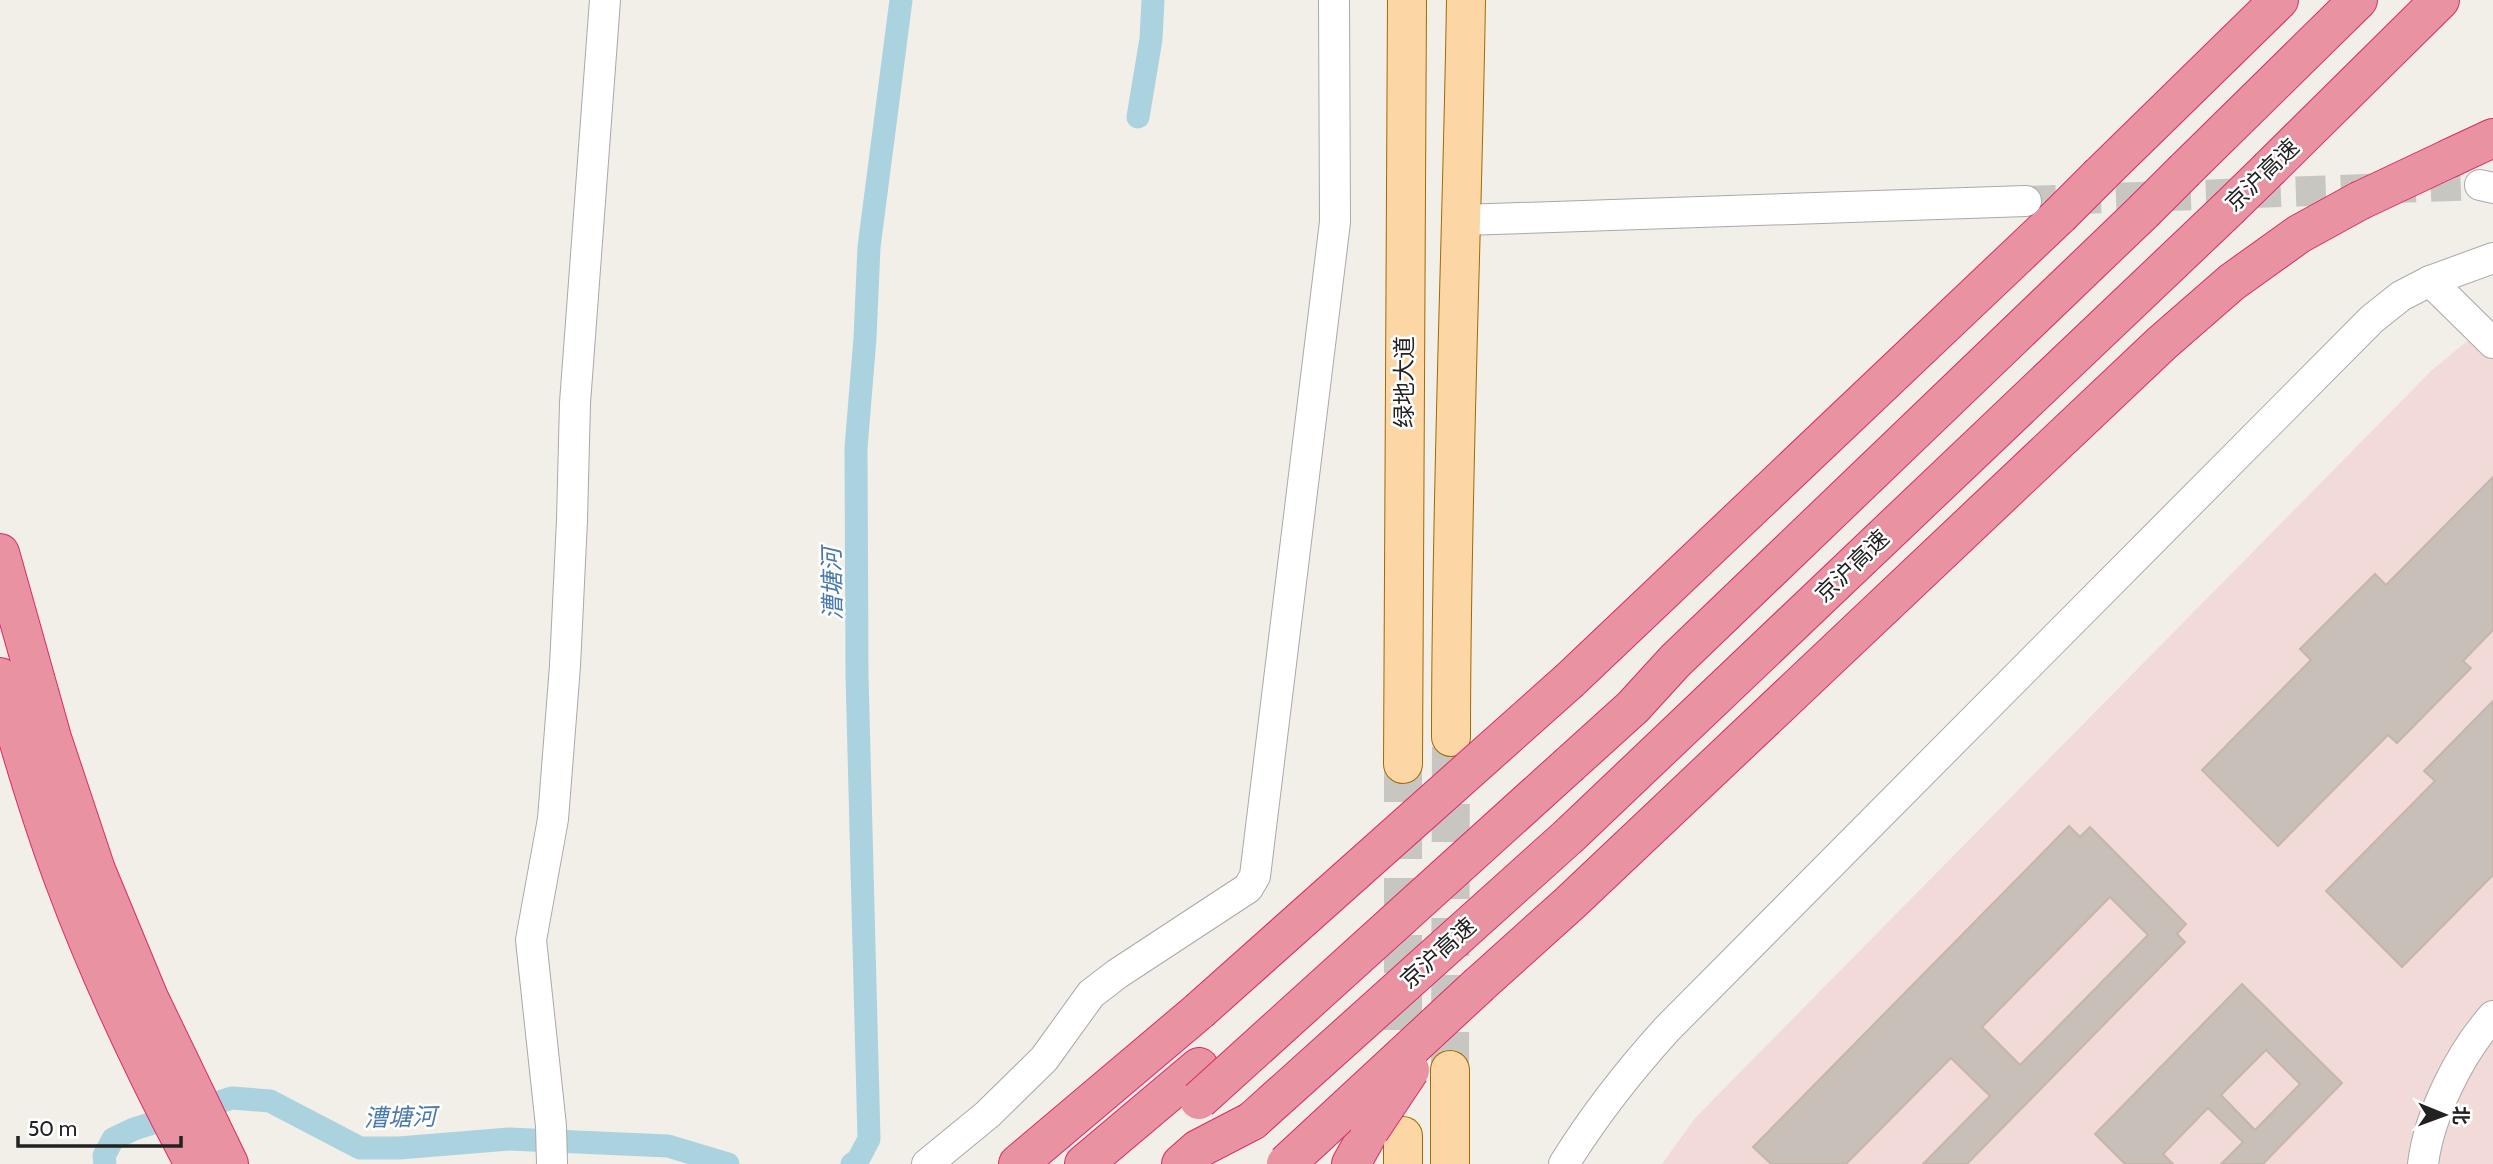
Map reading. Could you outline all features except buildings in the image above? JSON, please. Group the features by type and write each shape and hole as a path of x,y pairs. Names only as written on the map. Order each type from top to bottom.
{"highway":[{"path":"1018,1164 1199,1011 1570,680 2042,208 2101,174 2279,0"},
{"path":"1125,1164 1199,1083 1570,751 1633,708 1675,661 2143,212 2358,0"},
{"name":"京沪高速","path":"1198,1159 1252,1121 1570,835 2228,209 2440,0"},
{"path":"1286,1164 1570,903 2162,342 2232,282 2299,234 2359,201 2493,138"},
{"path":"3,566 52,738 96,870 149,998 162,1068"},
{"path":"0,677 64,880 118,1010 162,1068 214,1161"},
{"path":"1351,1164 1405,1076 1480,984"},
{"path":"1084,1164 1199,1083"}],"main road":[{"name":"绿地大道","path":"1403,764 1407,0"},
{"path":"1451,737 1451,615 1463,220 1466,0"},
{"path":"1450,1070 1450,1164"}],"street":[{"path":"552,1164 551,1126 531,940 553,819 565,666 575,403 606,0"},
{"path":"927,1164 988,1114 1044,1059 1091,994 1116,974 1248,888 1255,876 1335,222 1334,0"},
{"path":"1463,220 2042,208"},
{"path":"1564,1164 1626,1074 1667,1029 2372,318 2401,296 2430,281 2493,258"},
{"path":"2430,281 2493,342"},
{"path":"2423,1164 2426,1142 2448,1085 2483,1027 2493,1016"}],"shaded area":[{"path":"2493,320 2493,1164 1662,1164 1695,1118 2432,370"}],"waterway":[{"name":"漕塘河","path":"852,1164 858,1160 869,1139 857,675 856,448 869,247 901,0"},
{"path":"1138,117 1151,39 1153,0"},
{"name":"漕塘河","path":"105,1164 104,1156 113,1139 134,1129 232,1098 270,1101 360,1148 399,1148 509,1139 668,1146 728,1164"}],"tunnel":[{"path":"2026,201 2480,185"},
{"path":"1450,1070 1451,737"},
{"path":"1403,764 1403,1081"}]}
